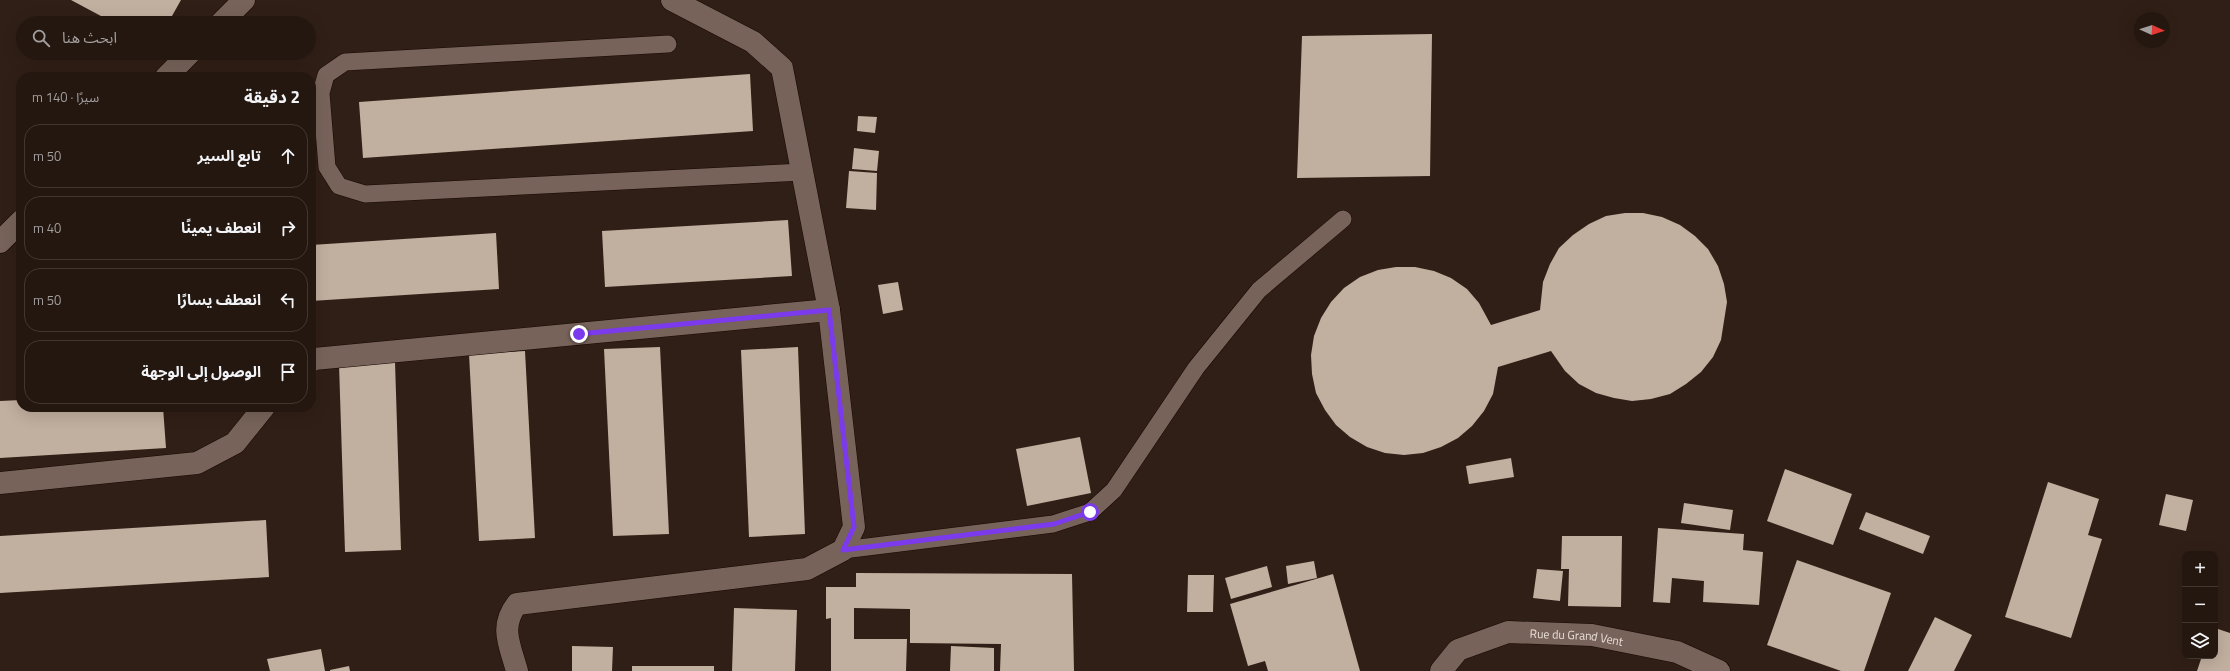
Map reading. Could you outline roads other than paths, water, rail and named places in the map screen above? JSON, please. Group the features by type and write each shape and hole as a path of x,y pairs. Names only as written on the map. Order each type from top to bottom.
{"street":[{"path":"228,16 244,0"},
{"path":"516,671 506,632 508,615 517,604 807,569 843,550 854,527 829,310 782,68 753,42 672,0"},
{"path":"171,72 183,60"},
{"path":"0,242 16,226"},
{"path":"316,359 829,310"},
{"path":"0,483 197,463 235,443 260,412"},
{"name":"Rue du Grand Vent","path":"1441,671 1458,650 1508,632 1592,635 1676,652 1719,671"}],"lane":[{"path":"668,44 345,62 326,75 321,93 327,167 339,186 365,194 803,172"},
{"path":"843,550 1054,524 1090,512 1114,490 1196,368 1259,290 1343,219"}]}
